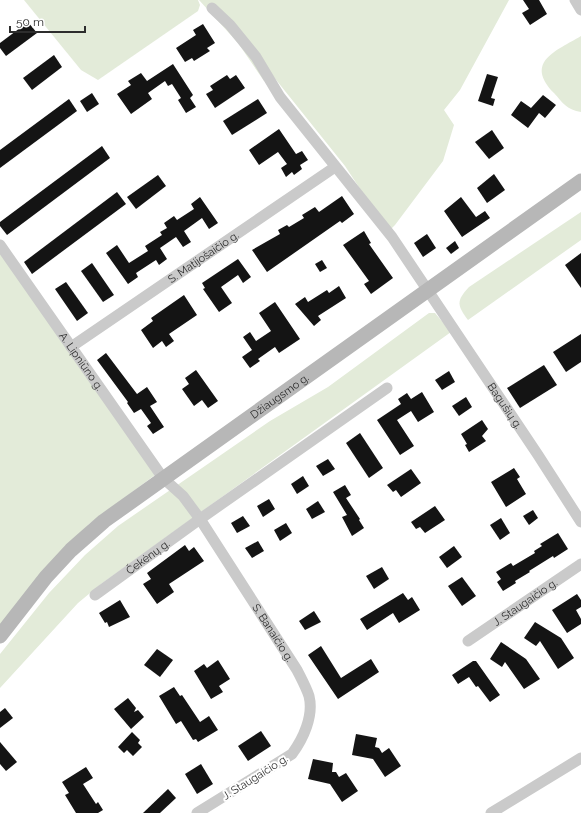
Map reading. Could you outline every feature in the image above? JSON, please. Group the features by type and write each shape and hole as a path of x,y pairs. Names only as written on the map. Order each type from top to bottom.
{"street":[{"path":"575,0 581,10"},
{"name":"Bagušių g.","path":"212,8 230,25 256,58 280,97 392,237 428,289 581,522"},
{"name":"S. Matijošaičio g.","path":"71,347 335,167"},
{"name":"Džiaugsmo g.","path":"0,636 46,577 71,550 104,521 581,181"},
{"name":"A. Lipniūno g.","path":"0,245 71,347 122,416 163,478"},
{"path":"200,519 387,388"},
{"name":"S. Banaičio g.","path":"163,478 183,496 200,519 297,670 309,697 309,712 305,732 292,754"},
{"name":"Čekėnų g.","path":"95,595 200,519"},
{"name":"J. Staugaičio g.","path":"468,641 581,564"},
{"name":"J. Staugaičio g.","path":"197,813 292,754"},
{"path":"492,813 579,763"}],"green space":[{"path":"24,0 198,0 200,5 198,11 98,80 81,70"},
{"path":"199,0 509,0 460,90 444,110 454,125 443,161 391,229 376,213 345,166 273,76 264,81 238,43"},
{"path":"581,36 581,112 572,110 563,103 546,82 542,73 543,65 547,58 554,52"},
{"path":"581,212 581,240 468,320 460,307 460,300 469,287"},
{"path":"0,251 155,475 89,524 0,627"},
{"path":"429,313 435,313 451,332 101,584 78,603 0,688 0,654 49,593 85,555 118,526 270,421 328,387"}],"building":[{"path":"523,0 539,0 547,14 530,25 522,13 529,9"},
{"path":"28,22 37,33 6,56 0,48 0,43"},
{"path":"203,24 215,43 207,48 210,51 194,61 192,58 185,62 176,48 196,35 193,30"},
{"path":"54,55 62,67 32,90 23,78"},
{"path":"173,64 193,95 190,98 196,107 186,113 178,100 181,98 172,84 168,86 165,81 148,93 152,99 131,114 117,94 131,85 128,81 141,73 147,81"},
{"path":"487,74 498,77 491,98 495,99 493,106 478,101"},
{"path":"227,75 230,79 236,75 245,88 215,108 206,94 213,90 210,86"},
{"path":"92,93 99,104 87,112 80,101"},
{"path":"543,95 556,105 545,118 539,113 528,128 511,115 521,101 531,108"},
{"path":"69,99 77,111 0,168 0,150"},
{"path":"258,99 267,113 232,135 223,121"},
{"path":"279,129 296,154 302,151 308,160 300,165 302,169 294,175 292,172 286,177 281,168 287,164 278,152 259,165 249,150"},
{"path":"492,130 504,148 489,159 475,142"},
{"path":"102,146 110,158 7,235 0,226 0,222"},
{"path":"494,174 505,190 487,203 477,188"},
{"path":"158,175 166,186 136,209 127,197"},
{"path":"117,192 126,204 32,274 24,262"},
{"path":"342,196 354,214 342,223 340,221 267,272 252,250 280,234 278,230 287,225 289,227 304,218 302,215 315,207 319,212"},
{"path":"200,197 218,223 209,229 202,218 184,231 191,242 183,247 176,237 160,248 167,259 159,265 156,260 136,273 138,277 128,284 106,253 117,245 129,263 148,251 145,246 162,235 160,232 167,228 164,223 174,216 177,220 194,209 191,204"},
{"path":"461,197 476,217 485,211 490,218 462,237 444,211"},
{"path":"364,231 371,243 369,244 393,278 371,294 364,284 369,281 343,245"},
{"path":"427,234 436,248 423,257 414,243"},
{"path":"455,241 459,248 451,254 446,248"},
{"path":"581,253 581,288 565,265"},
{"path":"238,259 251,277 243,283 238,275 221,287 232,303 219,312 203,289 205,288 202,283"},
{"path":"322,260 327,268 320,272 315,264"},
{"path":"92,263 114,295 103,302 81,271"},
{"path":"66,282 88,313 77,321 55,289"},
{"path":"339,286 346,298 318,316 321,320 314,326 295,304 305,297 308,302 327,290 329,293"},
{"path":"184,295 197,315 169,334 174,341 166,347 162,341 153,348 141,330 153,321 151,318"},
{"path":"275,302 300,339 279,353 275,347 258,359 260,361 250,368 242,357 252,350 243,337 250,332 256,341 271,331 259,313"},
{"path":"581,334 581,362 566,372 553,352"},
{"path":"106,353 137,394 147,387 157,402 150,406 164,427 153,434 147,426 151,423 141,409 134,413 127,403 128,402 97,360"},
{"path":"544,365 557,385 520,408 507,388"},
{"path":"196,370 218,401 208,408 202,400 194,406 182,389 189,384 185,378"},
{"path":"449,371 455,382 442,390 435,380"},
{"path":"422,392 434,412 418,422 411,411 397,420 414,446 400,455 377,420 401,404 398,399 407,393 411,399"},
{"path":"466,397 472,407 459,416 452,406"},
{"path":"482,420 488,429 482,436 486,441 469,452 465,445 467,444 461,434"},
{"path":"360,433 383,468 369,478 346,443"},
{"path":"328,459 335,469 323,476 316,466"},
{"path":"514,468 520,477 517,479 526,494 506,507 491,482"},
{"path":"411,469 421,483 401,497 396,490 393,492 387,485"},
{"path":"303,476 309,486 297,494 291,484"},
{"path":"345,485 351,495 346,498 360,519 359,520 364,528 352,536 342,517 347,515 333,492"},
{"path":"269,499 275,509 263,517 257,506"},
{"path":"318,501 325,512 312,519 306,509"},
{"path":"435,506 445,520 425,533 420,527 416,529 411,522"},
{"path":"533,510 538,518 529,525 523,516"},
{"path":"243,516 250,526 237,533 231,523"},
{"path":"501,518 510,533 500,540 490,525"},
{"path":"286,523 292,533 280,541 274,530"},
{"path":"558,533 568,549 554,558 553,556 529,571 530,572 515,581 516,583 503,591 497,582 501,579 496,572 511,563 513,566 535,553 534,551 542,546 540,544"},
{"path":"258,541 264,551 252,558 245,548"},
{"path":"185,545 189,551 194,547 204,561 169,584 174,592 157,604 143,584 151,579 147,573"},
{"path":"454,546 462,557 447,568 439,557"},
{"path":"382,567 389,579 374,589 366,576"},
{"path":"462,577 476,596 462,606 448,586"},
{"path":"403,593 408,600 412,597 420,610 399,623 393,613 367,630 360,619"},
{"path":"577,594 581,600 581,607 576,610 581,619 581,624 567,633 552,610"},
{"path":"120,600 130,617 109,627 107,622 105,623 99,613"},
{"path":"314,611 321,622 305,630 299,621"},
{"path":"535,622 561,638 574,658 558,669 540,641 536,646 524,638"},
{"path":"501,642 526,659 540,679 524,689 505,662 502,667 490,659"},
{"path":"321,646 341,678 371,659 379,672 338,699 308,655"},
{"path":"157,649 173,660 160,677 144,665"},
{"path":"218,660 230,679 219,686 223,692 211,699 194,671 204,664 207,668"},
{"path":"473,661 476,661 500,695 490,702 469,677 458,684 452,675"},
{"path":"174,687 180,696 182,695 200,722 209,716 218,730 198,742 196,739 193,740 181,721 176,724 159,696"},
{"path":"128,698 136,708 134,712 138,710 144,717 131,729 114,709"},
{"path":"5,708 13,718 0,728 0,712"},
{"path":"261,731 271,746 248,761 238,746"},
{"path":"132,732 140,740 138,743 142,747 133,756 127,750 124,753 118,747"},
{"path":"356,734 377,738 375,747 379,748 382,753 389,748 401,766 385,777 373,759 352,755"},
{"path":"0,742 17,762 6,771 0,764"},
{"path":"313,759 333,763 332,772 336,772 339,777 346,773 358,791 342,802 330,784 308,779"},
{"path":"201,764 213,784 197,794 185,774"},
{"path":"86,767 93,778 83,784 96,804 98,802 103,810 98,813 76,813 65,795 69,793 62,782"},
{"path":"168,789 176,798 160,813 143,813"}]}
